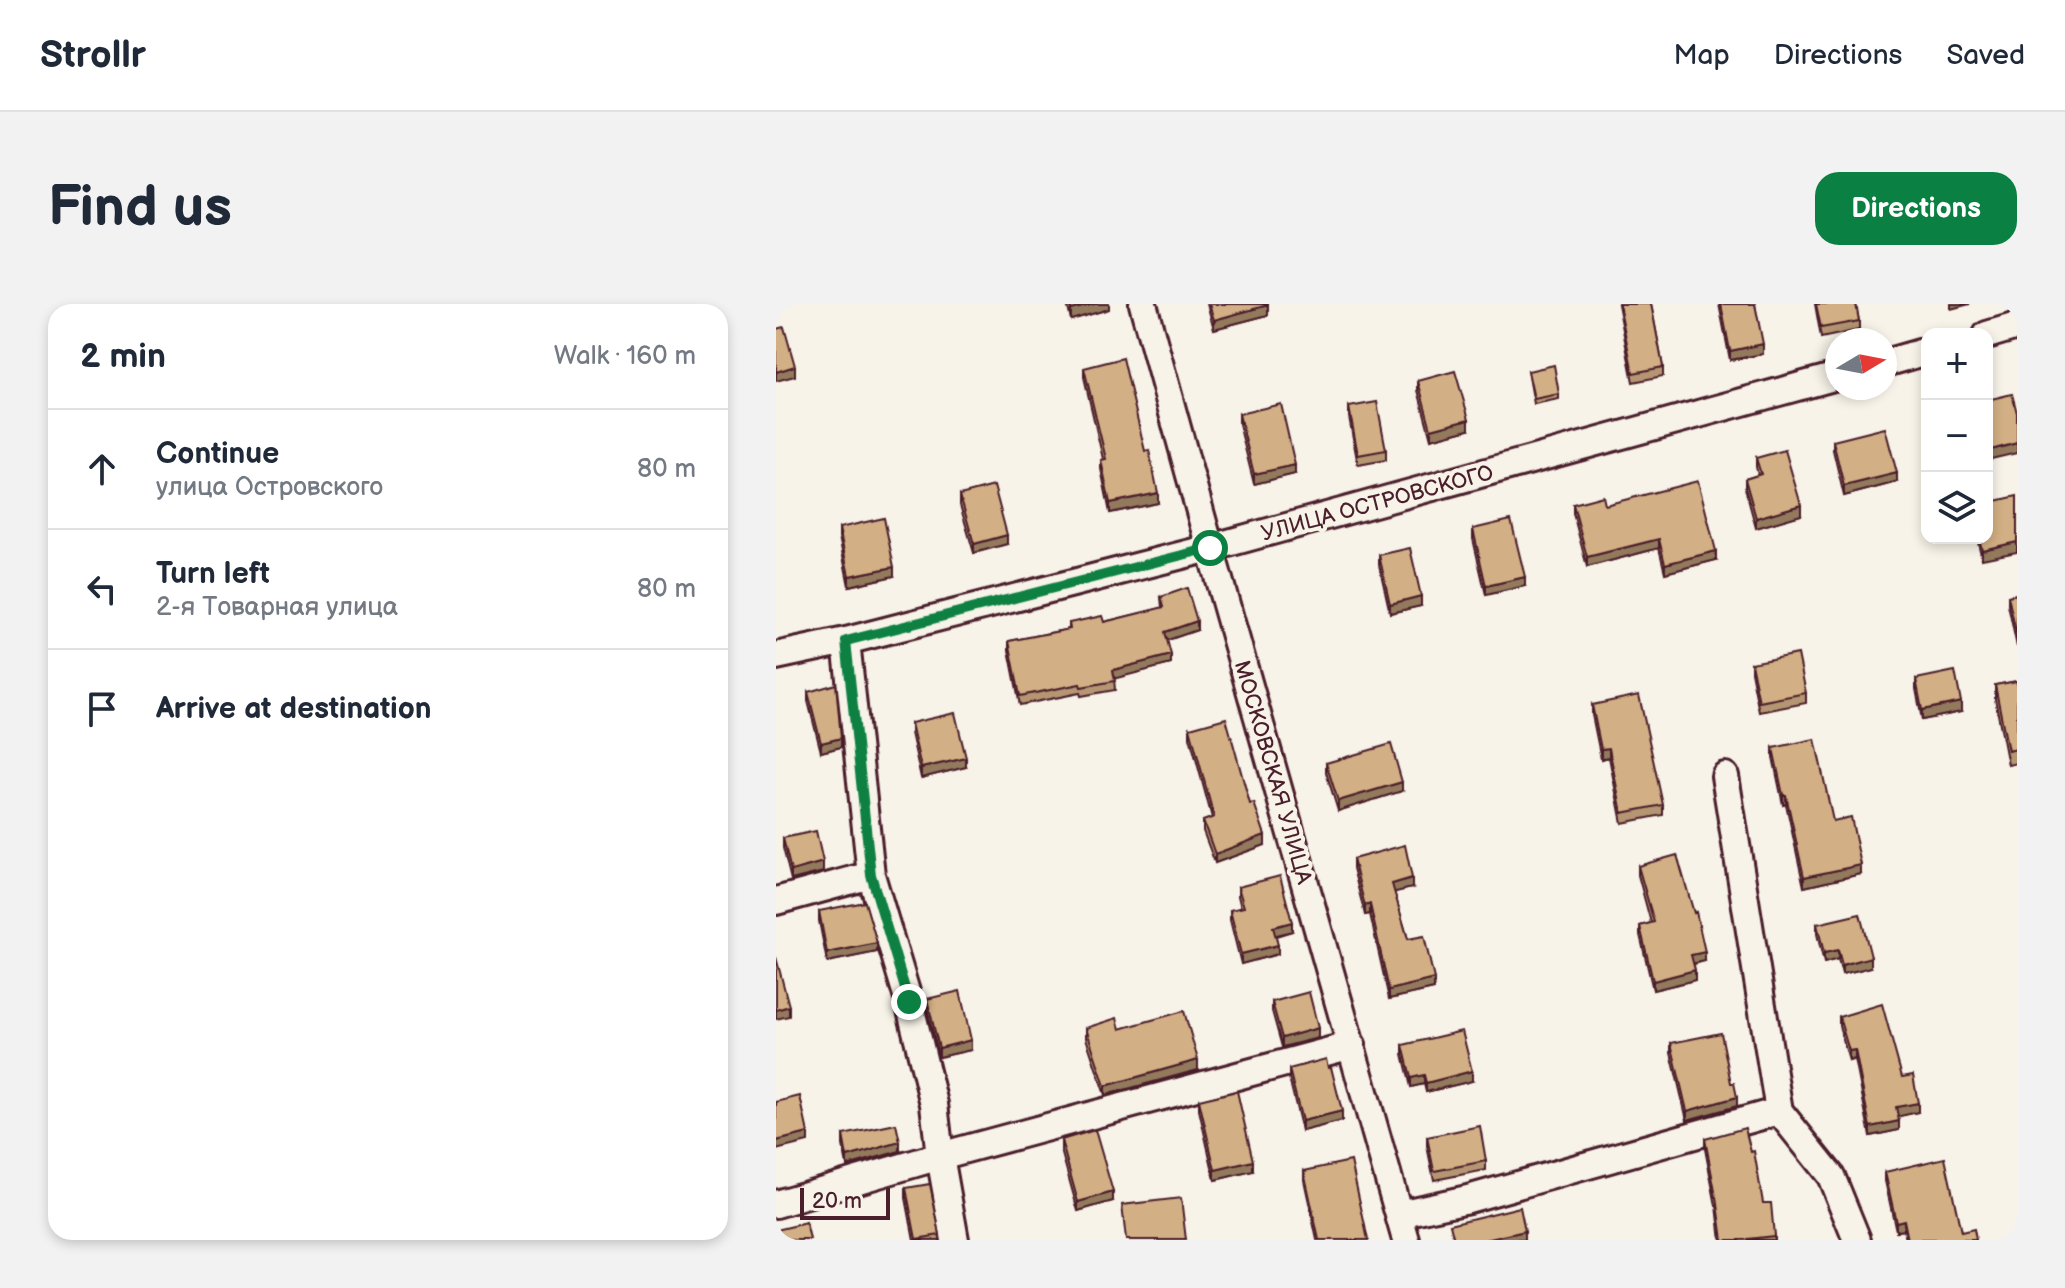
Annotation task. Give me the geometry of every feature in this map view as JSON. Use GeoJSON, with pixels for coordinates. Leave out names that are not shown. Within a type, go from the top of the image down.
{"type":"FeatureCollection","features":[{"type":"Feature","properties":{"kind":"street","name":"МОСКОВСКАЯ УЛИЦА"},"geometry":{"type":"LineString","coordinates":[[1143,304],[1406,1240]]}},
{"type":"Feature","properties":{"kind":"street"},"geometry":{"type":"LineString","coordinates":[[1993,333],[2017,326]]}},
{"type":"Feature","properties":{"kind":"street"},"geometry":{"type":"LineString","coordinates":[[1897,360],[1921,353]]}},
{"type":"Feature","properties":{"kind":"street","name":"УЛИЦА ОСТРОВСКОГО"},"geometry":{"type":"LineString","coordinates":[[776,656],[1210,548],[1825,379]]}},
{"type":"Feature","properties":{"kind":"street"},"geometry":{"type":"LineString","coordinates":[[846,641],[871,875],[909,1002],[934,1104],[955,1240]]}},
{"type":"Feature","properties":{"kind":"street"},"geometry":{"type":"LineString","coordinates":[[1725,776],[1779,1111],[1831,1176],[1857,1240]]}},
{"type":"Feature","properties":{"kind":"street"},"geometry":{"type":"LineString","coordinates":[[776,901],[871,875]]}},
{"type":"Feature","properties":{"kind":"street"},"geometry":{"type":"LineString","coordinates":[[776,1204],[940,1156],[1352,1045]]}},
{"type":"Feature","properties":{"kind":"street"},"geometry":{"type":"LineString","coordinates":[[1399,1214],[1468,1199],[1779,1111]]}},
{"type":"Feature","properties":{"kind":"building"},"geometry":{"type":"Polygon","coordinates":[[[1070,304],[1094,304],[1071,310],[1070,304]]]}},
{"type":"Feature","properties":{"kind":"building"},"geometry":{"type":"Polygon","coordinates":[[[1209,304],[1268,304],[1268,305],[1214,320],[1209,304]]]}},
{"type":"Feature","properties":{"kind":"building"},"geometry":{"type":"Polygon","coordinates":[[[1619,304],[1651,304],[1663,367],[1633,373],[1619,304]]]}},
{"type":"Feature","properties":{"kind":"building"},"geometry":{"type":"Polygon","coordinates":[[[1721,304],[1755,304],[1763,344],[1730,351],[1721,304]]]}},
{"type":"Feature","properties":{"kind":"building"},"geometry":{"type":"Polygon","coordinates":[[[1816,304],[1856,304],[1859,321],[1821,328],[1816,304]]]}},
{"type":"Feature","properties":{"kind":"building"},"geometry":{"type":"Polygon","coordinates":[[[784,327],[795,366],[776,372],[776,329],[784,327]]]}},
{"type":"Feature","properties":{"kind":"building"},"geometry":{"type":"Polygon","coordinates":[[[1123,358],[1158,493],[1110,503],[1101,460],[1106,459],[1084,368],[1123,358]]]}},
{"type":"Feature","properties":{"kind":"building"},"geometry":{"type":"Polygon","coordinates":[[[1554,365],[1559,394],[1534,399],[1528,371],[1554,365]]]}},
{"type":"Feature","properties":{"kind":"building"},"geometry":{"type":"Polygon","coordinates":[[[1455,371],[1469,419],[1431,429],[1418,381],[1455,371]]]}},
{"type":"Feature","properties":{"kind":"building"},"geometry":{"type":"Polygon","coordinates":[[[2012,394],[2017,413],[2017,443],[1993,449],[1993,400],[2012,394]]]}},
{"type":"Feature","properties":{"kind":"building"},"geometry":{"type":"Polygon","coordinates":[[[1377,402],[1386,450],[1358,455],[1349,407],[1377,402]]]}},
{"type":"Feature","properties":{"kind":"building"},"geometry":{"type":"Polygon","coordinates":[[[1281,404],[1295,465],[1254,474],[1239,414],[1281,404]]]}},
{"type":"Feature","properties":{"kind":"building"},"geometry":{"type":"Polygon","coordinates":[[[1885,428],[1897,473],[1844,486],[1833,441],[1885,428]]]}},
{"type":"Feature","properties":{"kind":"building"},"geometry":{"type":"Polygon","coordinates":[[[1785,450],[1801,505],[1756,518],[1745,479],[1761,474],[1756,458],[1785,450]]]}},
{"type":"Feature","properties":{"kind":"building"},"geometry":{"type":"Polygon","coordinates":[[[1698,481],[1716,551],[1665,564],[1659,539],[1587,557],[1573,504],[1603,496],[1605,505],[1698,481]]]}},
{"type":"Feature","properties":{"kind":"building"},"geometry":{"type":"Polygon","coordinates":[[[994,486],[1007,535],[974,544],[960,495],[994,486]]]}},
{"type":"Feature","properties":{"kind":"building"},"geometry":{"type":"Polygon","coordinates":[[[2017,496],[2017,542],[1982,550],[1980,544],[1993,544],[1993,502],[2017,496]]]}},
{"type":"Feature","properties":{"kind":"building"},"geometry":{"type":"Polygon","coordinates":[[[884,518],[894,567],[849,576],[839,528],[884,518]]]}},
{"type":"Feature","properties":{"kind":"building"},"geometry":{"type":"Polygon","coordinates":[[[1511,520],[1525,577],[1486,586],[1473,529],[1511,520]]]}},
{"type":"Feature","properties":{"kind":"building"},"geometry":{"type":"Polygon","coordinates":[[[1410,548],[1421,596],[1390,604],[1379,555],[1410,548]]]}},
{"type":"Feature","properties":{"kind":"building"},"geometry":{"type":"Polygon","coordinates":[[[1187,588],[1197,621],[1165,632],[1171,655],[1113,670],[1115,681],[1081,687],[1080,684],[1020,696],[1009,641],[1070,629],[1069,623],[1102,616],[1104,622],[1164,607],[1161,597],[1187,588]]]}},
{"type":"Feature","properties":{"kind":"building"},"geometry":{"type":"Polygon","coordinates":[[[2017,594],[2017,637],[2008,596],[2017,594]]]}},
{"type":"Feature","properties":{"kind":"building"},"geometry":{"type":"Polygon","coordinates":[[[1798,654],[1806,693],[1759,702],[1751,663],[1798,654]]]}},
{"type":"Feature","properties":{"kind":"building"},"geometry":{"type":"Polygon","coordinates":[[[1955,671],[1961,702],[1922,710],[1916,679],[1955,671]]]}},
{"type":"Feature","properties":{"kind":"building"},"geometry":{"type":"Polygon","coordinates":[[[2017,681],[2017,749],[2008,751],[1995,685],[2017,681]]]}},
{"type":"Feature","properties":{"kind":"building"},"geometry":{"type":"Polygon","coordinates":[[[836,684],[841,738],[821,743],[808,692],[836,684]]]}},
{"type":"Feature","properties":{"kind":"building"},"geometry":{"type":"Polygon","coordinates":[[[1639,695],[1663,805],[1622,813],[1609,748],[1601,749],[1592,705],[1639,695]]]}},
{"type":"Feature","properties":{"kind":"building"},"geometry":{"type":"Polygon","coordinates":[[[955,713],[966,758],[921,768],[911,723],[955,713]]]}},
{"type":"Feature","properties":{"kind":"building"},"geometry":{"type":"Polygon","coordinates":[[[1226,718],[1250,804],[1254,803],[1265,835],[1215,854],[1203,821],[1214,817],[1190,728],[1226,718]]]}},
{"type":"Feature","properties":{"kind":"building"},"geometry":{"type":"Polygon","coordinates":[[[1815,739],[1833,821],[1851,817],[1861,865],[1804,877],[1773,748],[1815,739]]]}},
{"type":"Feature","properties":{"kind":"building"},"geometry":{"type":"Polygon","coordinates":[[[1391,744],[1402,782],[1338,801],[1326,763],[1391,744]]]}},
{"type":"Feature","properties":{"kind":"building"},"geometry":{"type":"Polygon","coordinates":[[[816,831],[823,862],[791,871],[783,838],[816,831]]]}},
{"type":"Feature","properties":{"kind":"building"},"geometry":{"type":"Polygon","coordinates":[[[1405,845],[1412,878],[1392,884],[1408,939],[1424,936],[1434,979],[1389,990],[1370,904],[1365,906],[1353,859],[1405,845]]]}},
{"type":"Feature","properties":{"kind":"building"},"geometry":{"type":"Polygon","coordinates":[[[1677,855],[1696,912],[1705,952],[1691,955],[1695,970],[1653,981],[1640,926],[1654,922],[1638,866],[1677,855]]]}},
{"type":"Feature","properties":{"kind":"building"},"geometry":{"type":"Polygon","coordinates":[[[1280,876],[1292,922],[1273,927],[1278,945],[1241,954],[1230,910],[1244,907],[1238,887],[1280,876]]]}},
{"type":"Feature","properties":{"kind":"building"},"geometry":{"type":"Polygon","coordinates":[[[865,902],[877,943],[827,953],[819,911],[865,902]]]}},
{"type":"Feature","properties":{"kind":"building"},"geometry":{"type":"Polygon","coordinates":[[[1860,914],[1871,957],[1842,965],[1838,950],[1824,953],[1817,924],[1860,914]]]}},
{"type":"Feature","properties":{"kind":"building"},"geometry":{"type":"Polygon","coordinates":[[[776,957],[789,1006],[776,1010],[776,957]]]}},
{"type":"Feature","properties":{"kind":"building"},"geometry":{"type":"Polygon","coordinates":[[[960,991],[971,1040],[939,1048],[927,999],[960,991]]]}},
{"type":"Feature","properties":{"kind":"building"},"geometry":{"type":"Polygon","coordinates":[[[1309,992],[1318,1028],[1282,1038],[1272,1002],[1309,992]]]}},
{"type":"Feature","properties":{"kind":"building"},"geometry":{"type":"Polygon","coordinates":[[[1882,1004],[1902,1077],[1913,1075],[1918,1103],[1896,1107],[1899,1121],[1870,1127],[1855,1050],[1849,1051],[1839,1017],[1882,1004]]]}},
{"type":"Feature","properties":{"kind":"building"},"geometry":{"type":"Polygon","coordinates":[[[1184,1011],[1198,1060],[1105,1086],[1086,1028],[1117,1018],[1120,1029],[1184,1011]]]}},
{"type":"Feature","properties":{"kind":"building"},"geometry":{"type":"Polygon","coordinates":[[[1462,1031],[1472,1071],[1426,1083],[1424,1075],[1411,1078],[1403,1045],[1462,1031]]]}},
{"type":"Feature","properties":{"kind":"building"},"geometry":{"type":"Polygon","coordinates":[[[1721,1033],[1731,1083],[1734,1083],[1737,1097],[1687,1111],[1671,1043],[1721,1033]]]}},
{"type":"Feature","properties":{"kind":"building"},"geometry":{"type":"Polygon","coordinates":[[[1326,1059],[1328,1068],[1331,1067],[1342,1111],[1302,1121],[1289,1069],[1326,1059]]]}},
{"type":"Feature","properties":{"kind":"building"},"geometry":{"type":"Polygon","coordinates":[[[1237,1091],[1253,1161],[1215,1170],[1199,1100],[1237,1091]]]}},
{"type":"Feature","properties":{"kind":"building"},"geometry":{"type":"Polygon","coordinates":[[[800,1096],[808,1133],[776,1141],[776,1102],[800,1096]]]}},
{"type":"Feature","properties":{"kind":"building"},"geometry":{"type":"Polygon","coordinates":[[[896,1124],[900,1142],[847,1157],[843,1135],[896,1124]]]}},
{"type":"Feature","properties":{"kind":"building"},"geometry":{"type":"Polygon","coordinates":[[[1480,1126],[1486,1161],[1434,1171],[1427,1137],[1480,1126]]]}},
{"type":"Feature","properties":{"kind":"building"},"geometry":{"type":"Polygon","coordinates":[[[1745,1128],[1751,1152],[1754,1151],[1763,1203],[1771,1203],[1774,1236],[1723,1240],[1705,1139],[1745,1128]]]}},
{"type":"Feature","properties":{"kind":"building"},"geometry":{"type":"Polygon","coordinates":[[[1095,1130],[1113,1192],[1078,1202],[1061,1140],[1095,1130]]]}},
{"type":"Feature","properties":{"kind":"building"},"geometry":{"type":"Polygon","coordinates":[[[1945,1158],[1961,1232],[1974,1229],[1976,1240],[1908,1240],[1904,1220],[1896,1222],[1885,1172],[1945,1158]]]}},
{"type":"Feature","properties":{"kind":"building"},"geometry":{"type":"Polygon","coordinates":[[[1351,1161],[1368,1240],[1319,1240],[1304,1171],[1351,1161]]]}},
{"type":"Feature","properties":{"kind":"building"},"geometry":{"type":"Polygon","coordinates":[[[930,1184],[940,1235],[916,1239],[906,1188],[930,1184]]]}},
{"type":"Feature","properties":{"kind":"building"},"geometry":{"type":"Polygon","coordinates":[[[1181,1198],[1186,1240],[1126,1240],[1122,1205],[1181,1198]]]}},
{"type":"Feature","properties":{"kind":"building"},"geometry":{"type":"Polygon","coordinates":[[[1520,1207],[1525,1231],[1485,1240],[1454,1240],[1450,1224],[1520,1207]]]}},
{"type":"Feature","properties":{"kind":"building"},"geometry":{"type":"Polygon","coordinates":[[[806,1223],[810,1240],[776,1240],[776,1230],[806,1223]]]}},
{"type":"Feature","properties":{"kind":"route"},"geometry":{"type":"LineString","coordinates":[[909,1002],[871,875],[846,641],[1210,548]]}}]}
